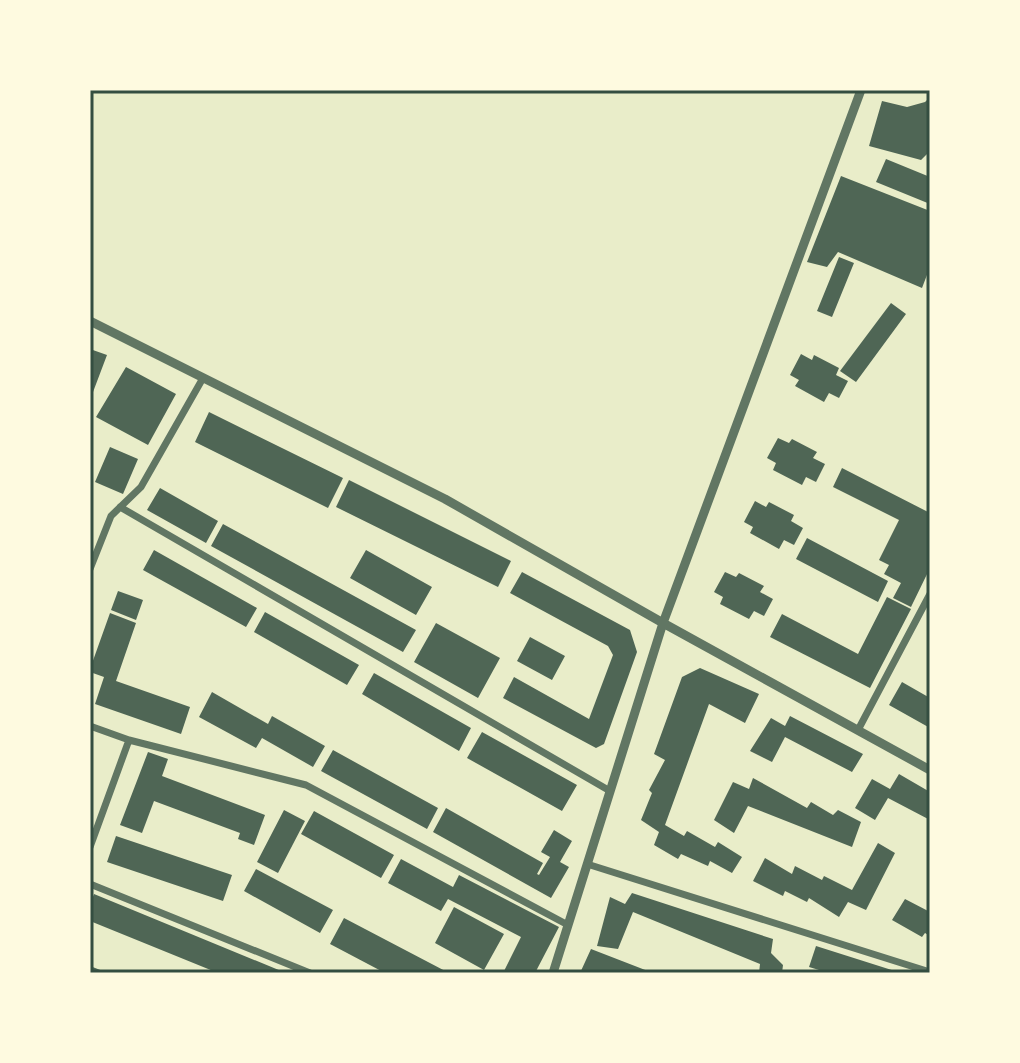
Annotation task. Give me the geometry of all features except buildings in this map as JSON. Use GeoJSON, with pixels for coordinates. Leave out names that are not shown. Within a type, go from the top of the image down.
{"type":"FeatureCollection","features":[{"type":"Feature","properties":{"kind":"street"},"geometry":{"type":"LineString","coordinates":[[553,973],[663,623],[861,90]]}},
{"type":"Feature","properties":{"kind":"street"},"geometry":{"type":"LineString","coordinates":[[90,321],[445,499],[930,770]]}},
{"type":"Feature","properties":{"kind":"street"},"geometry":{"type":"LineString","coordinates":[[90,569],[111,516],[141,487],[203,378]]}},
{"type":"Feature","properties":{"kind":"street"},"geometry":{"type":"LineString","coordinates":[[120,507],[610,791]]}},
{"type":"Feature","properties":{"kind":"street"},"geometry":{"type":"LineString","coordinates":[[858,730],[930,594]]}},
{"type":"Feature","properties":{"kind":"street"},"geometry":{"type":"LineString","coordinates":[[90,726],[129,740],[306,785],[568,925]]}},
{"type":"Feature","properties":{"kind":"street"},"geometry":{"type":"LineString","coordinates":[[90,847],[129,740]]}},
{"type":"Feature","properties":{"kind":"street"},"geometry":{"type":"LineString","coordinates":[[587,864],[930,972]]}},
{"type":"Feature","properties":{"kind":"street"},"geometry":{"type":"LineString","coordinates":[[90,884],[310,973]]}}]}
